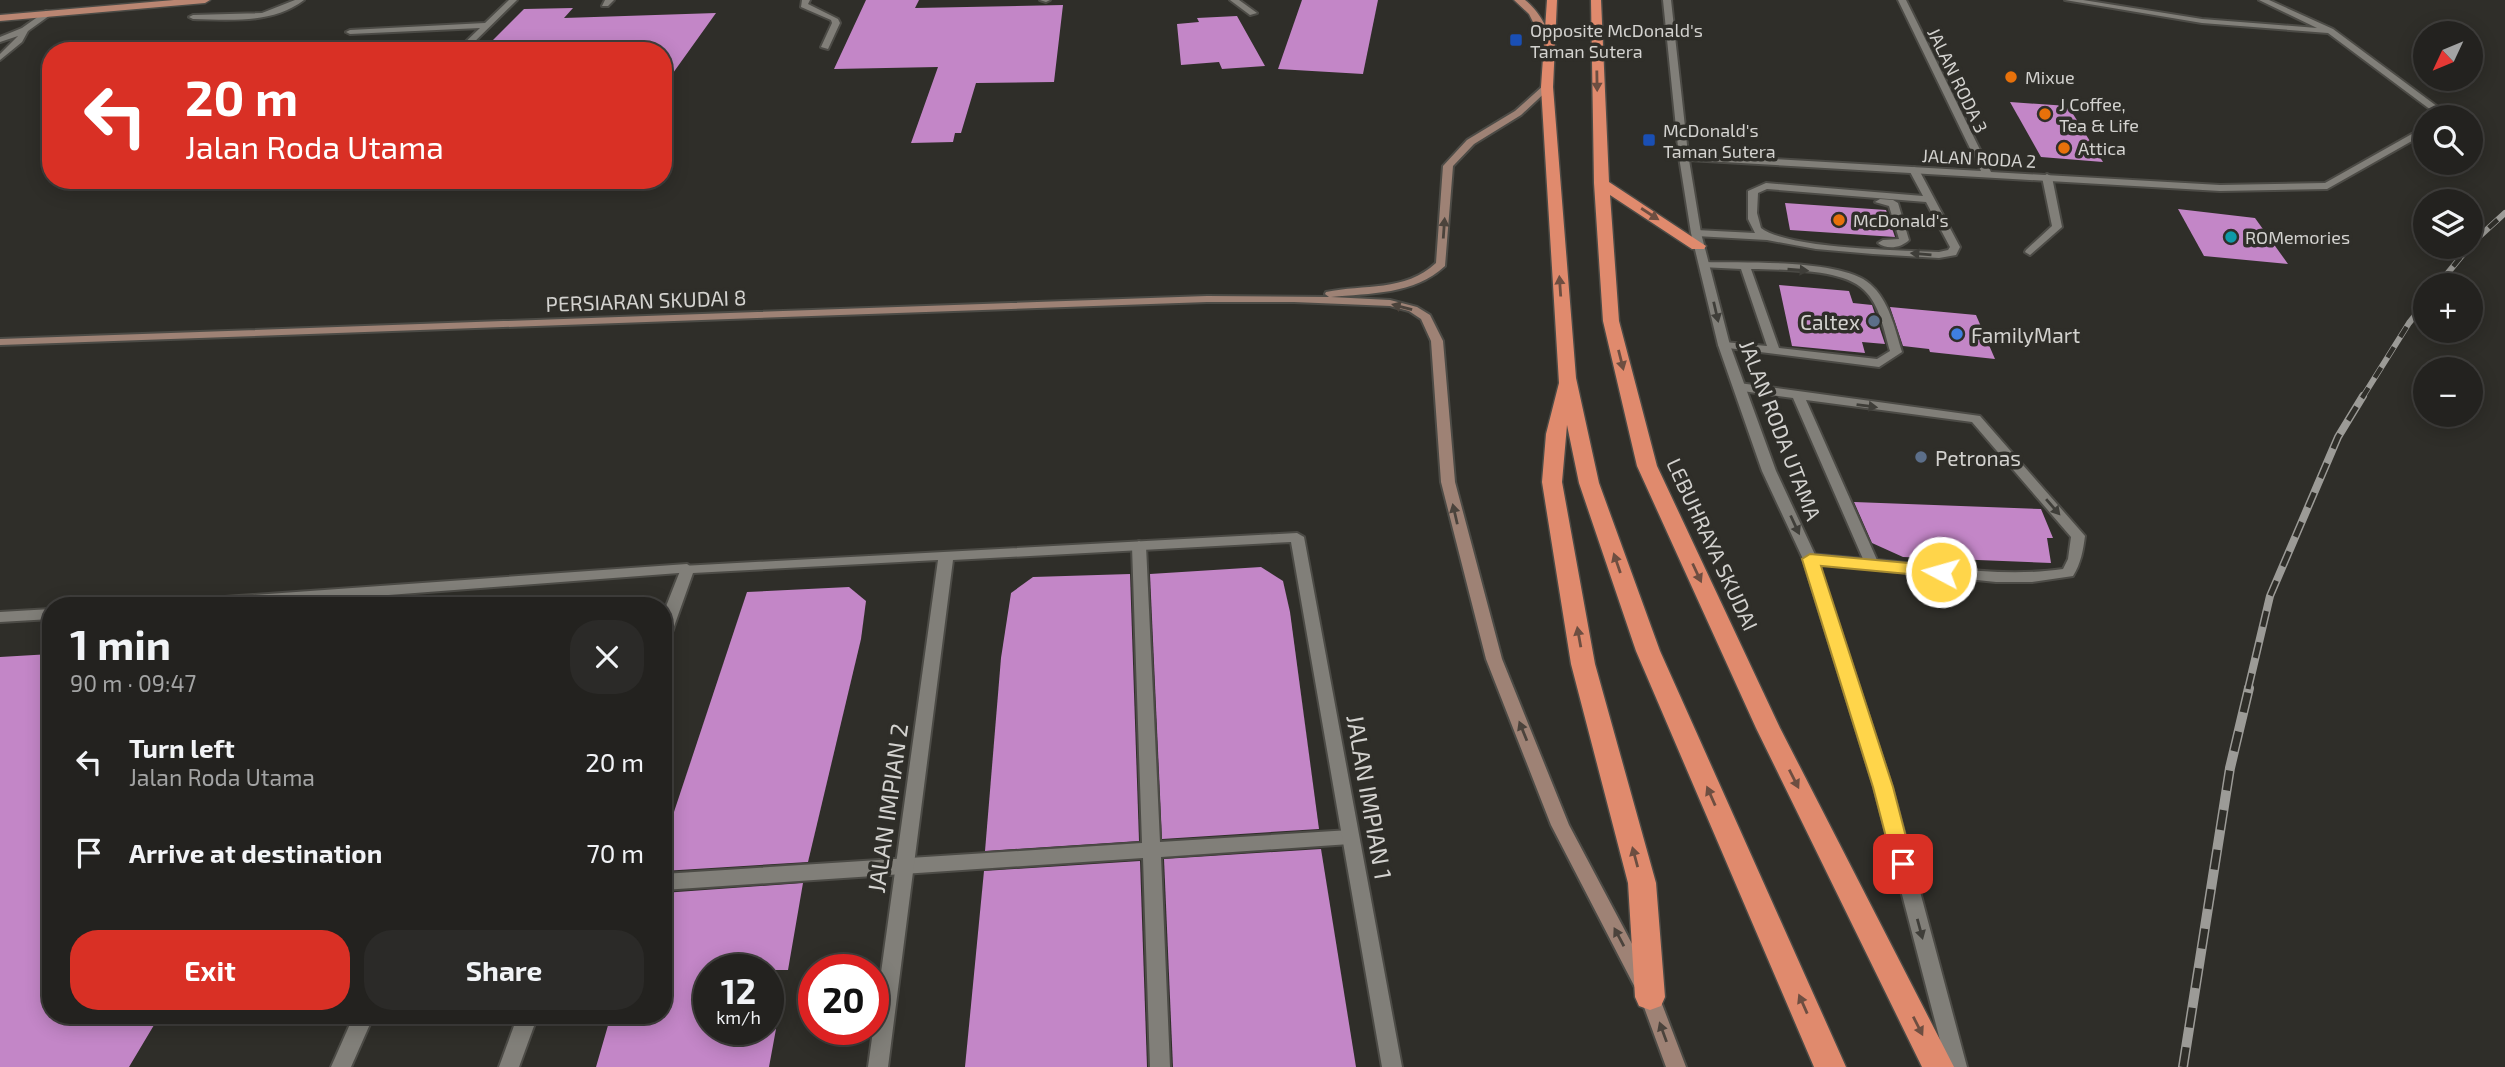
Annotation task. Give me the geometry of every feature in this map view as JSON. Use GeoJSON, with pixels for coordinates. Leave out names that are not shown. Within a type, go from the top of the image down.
{"type":"FeatureCollection","features":[{"type":"Feature","properties":{"kind":"highway"},"geometry":{"type":"LineString","coordinates":[[1552,0],[1547,87],[1567,378],[1589,482],[1648,651],[1830,1067]]}},
{"type":"Feature","properties":{"kind":"highway","name":"LEBUHRAYA SKUDAI"},"geometry":{"type":"LineString","coordinates":[[1598,4],[1601,183],[1611,321],[1647,466],[1768,728],[1938,1067]]}},
{"type":"Feature","properties":{"kind":"highway"},"geometry":{"type":"LineString","coordinates":[[1601,183],[1697,240]]}},
{"type":"Feature","properties":{"kind":"highway"},"geometry":{"type":"LineString","coordinates":[[1567,378],[1556,434],[1552,482],[1583,664],[1642,883],[1650,997]]}},
{"type":"Feature","properties":{"kind":"main road"},"geometry":{"type":"LineString","coordinates":[[0,18],[205,0]]}},
{"type":"Feature","properties":{"kind":"main road"},"geometry":{"type":"LineString","coordinates":[[1519,0],[1529,5],[1548,44]]}},
{"type":"Feature","properties":{"kind":"street"},"geometry":{"type":"LineString","coordinates":[[193,17],[263,15],[287,9],[300,0]]}},
{"type":"Feature","properties":{"kind":"street"},"geometry":{"type":"LineString","coordinates":[[469,42],[513,0]]}},
{"type":"Feature","properties":{"kind":"street"},"geometry":{"type":"LineString","coordinates":[[806,0],[804,5],[808,9],[834,19],[836,23],[825,47]]}},
{"type":"Feature","properties":{"kind":"street"},"geometry":{"type":"LineString","coordinates":[[1234,0],[1253,13]]}},
{"type":"Feature","properties":{"kind":"street","name":"JALAN RODA UTAMA"},"geometry":{"type":"LineString","coordinates":[[1667,0],[1684,157],[1697,240],[1724,345],[1769,471],[1810,559],[1883,787],[1957,1067]]}},
{"type":"Feature","properties":{"kind":"street","name":"JALAN RODA 3"},"geometry":{"type":"LineString","coordinates":[[1902,0],[1987,173]]}},
{"type":"Feature","properties":{"kind":"street"},"geometry":{"type":"LineString","coordinates":[[2068,0],[2202,21],[2330,31]]}},
{"type":"Feature","properties":{"kind":"street"},"geometry":{"type":"LineString","coordinates":[[2263,0],[2275,2],[2330,31],[2430,105]]}},
{"type":"Feature","properties":{"kind":"street"},"geometry":{"type":"LineString","coordinates":[[0,40],[25,30],[49,13]]}},
{"type":"Feature","properties":{"kind":"street"},"geometry":{"type":"LineString","coordinates":[[350,32],[487,25]]}},
{"type":"Feature","properties":{"kind":"street"},"geometry":{"type":"LineString","coordinates":[[0,58],[19,40],[25,30]]}},
{"type":"Feature","properties":{"kind":"street"},"geometry":{"type":"LineString","coordinates":[[1294,299],[1404,285],[1433,274],[1441,264],[1448,166],[1454,156],[1518,112],[1547,87]]}},
{"type":"Feature","properties":{"kind":"street","name":"JALAN RODA 2"},"geometry":{"type":"LineString","coordinates":[[1684,157],[2220,188],[2309,188],[2328,186],[2413,136]]}},
{"type":"Feature","properties":{"kind":"street"},"geometry":{"type":"LineString","coordinates":[[1753,191],[1751,198],[1756,228],[1760,234],[1774,239],[1939,256],[1952,253],[1955,247],[1913,170]]}},
{"type":"Feature","properties":{"kind":"street"},"geometry":{"type":"LineString","coordinates":[[2030,252],[2057,227],[2048,177]]}},
{"type":"Feature","properties":{"kind":"street"},"geometry":{"type":"LineString","coordinates":[[1753,191],[1766,186],[1927,199]]}},
{"type":"Feature","properties":{"kind":"street"},"geometry":{"type":"LineString","coordinates":[[1697,240],[1819,237],[1898,244],[1904,240],[1893,203],[1753,191]]}},
{"type":"Feature","properties":{"kind":"street"},"geometry":{"type":"LineString","coordinates":[[1705,265],[1839,273],[1863,282],[1884,312],[1896,352],[1879,363],[1724,345]]}},
{"type":"Feature","properties":{"kind":"street"},"geometry":{"type":"LineString","coordinates":[[1745,266],[1774,351]]}},
{"type":"Feature","properties":{"kind":"street"},"geometry":{"type":"LineString","coordinates":[[1294,299],[1390,303],[1413,309],[1426,317],[1433,329],[1437,341],[1448,482],[1494,659],[1560,825],[1650,997],[1675,1067]]}},
{"type":"Feature","properties":{"kind":"street","name":"PERSIARAN SKUDAI 8"},"geometry":{"type":"LineString","coordinates":[[0,342],[1165,301],[1294,299]]}},
{"type":"Feature","properties":{"kind":"street"},"geometry":{"type":"LineString","coordinates":[[1739,387],[1976,419],[2078,536],[2075,559],[2068,573],[2026,579],[1810,559]]}},
{"type":"Feature","properties":{"kind":"street"},"geometry":{"type":"LineString","coordinates":[[1799,397],[1872,564]]}},
{"type":"Feature","properties":{"kind":"street","name":"JALAN IMPIAN 1"},"geometry":{"type":"LineString","coordinates":[[1139,546],[1297,537],[1392,1067]]}},
{"type":"Feature","properties":{"kind":"street"},"geometry":{"type":"LineString","coordinates":[[295,597],[687,569],[1139,546],[1160,1067]]}},
{"type":"Feature","properties":{"kind":"street","name":"JALAN IMPIAN 2"},"geometry":{"type":"LineString","coordinates":[[878,1067],[946,555]]}},
{"type":"Feature","properties":{"kind":"street"},"geometry":{"type":"LineString","coordinates":[[672,610],[687,569]]}},
{"type":"Feature","properties":{"kind":"street"},"geometry":{"type":"LineString","coordinates":[[0,617],[42,615]]}},
{"type":"Feature","properties":{"kind":"street"},"geometry":{"type":"LineString","coordinates":[[672,881],[1350,837]]}},
{"type":"Feature","properties":{"kind":"street"},"geometry":{"type":"LineString","coordinates":[[341,1067],[360,1024]]}},
{"type":"Feature","properties":{"kind":"street"},"geometry":{"type":"LineString","coordinates":[[509,1067],[525,1024]]}},
{"type":"Feature","properties":{"kind":"building"},"geometry":{"type":"Polygon","coordinates":[[[866,0],[919,0],[915,8],[1063,5],[1054,82],[976,83],[961,133],[955,133],[953,142],[911,143],[938,67],[834,69],[866,0]]]}},
{"type":"Feature","properties":{"kind":"building"},"geometry":{"type":"Polygon","coordinates":[[[1302,0],[1378,0],[1363,74],[1278,69],[1302,0]]]}},
{"type":"Feature","properties":{"kind":"building"},"geometry":{"type":"Polygon","coordinates":[[[573,8],[564,18],[716,13],[672,74],[672,42],[491,42],[524,9],[573,8]]]}},
{"type":"Feature","properties":{"kind":"building"},"geometry":{"type":"Polygon","coordinates":[[[1237,16],[1265,66],[1222,69],[1219,62],[1181,65],[1177,24],[1199,22],[1197,18],[1237,16]]]}},
{"type":"Feature","properties":{"kind":"building"},"geometry":{"type":"Polygon","coordinates":[[[2010,102],[2068,106],[2103,162],[2041,157],[2010,102]]]}},
{"type":"Feature","properties":{"kind":"building","name":"McDonald's"},"geometry":{"type":"Polygon","coordinates":[[[1785,203],[1886,210],[1895,237],[1790,230],[1785,203]]]}},
{"type":"Feature","properties":{"kind":"building","name":"ROMemories"},"geometry":{"type":"Polygon","coordinates":[[[2178,209],[2255,218],[2288,264],[2204,256],[2178,209]]]}},
{"type":"Feature","properties":{"kind":"building"},"geometry":{"type":"Polygon","coordinates":[[[1779,285],[1849,291],[1853,303],[1872,305],[1885,344],[1862,342],[1865,353],[1792,346],[1779,285]]]}},
{"type":"Feature","properties":{"kind":"building"},"geometry":{"type":"Polygon","coordinates":[[[1890,307],[1976,315],[1995,359],[1930,352],[1929,349],[1903,346],[1890,307]]]}},
{"type":"Feature","properties":{"kind":"building"},"geometry":{"type":"Polygon","coordinates":[[[1854,502],[2041,509],[2053,538],[2047,538],[2051,563],[1903,557],[1872,543],[1854,502]]]}},
{"type":"Feature","properties":{"kind":"building"},"geometry":{"type":"Polygon","coordinates":[[[1261,567],[1283,581],[1290,612],[1319,829],[1162,839],[1150,574],[1261,567]]]}},
{"type":"Feature","properties":{"kind":"building"},"geometry":{"type":"Polygon","coordinates":[[[1130,574],[1139,841],[985,851],[1001,658],[1011,593],[1033,577],[1130,574]]]}},
{"type":"Feature","properties":{"kind":"building"},"geometry":{"type":"Polygon","coordinates":[[[849,587],[866,601],[861,639],[808,862],[672,870],[672,818],[747,592],[849,587]]]}},
{"type":"Feature","properties":{"kind":"building"},"geometry":{"type":"Polygon","coordinates":[[[42,655],[42,1024],[155,1024],[129,1067],[0,1067],[0,657],[42,655]]]}},
{"type":"Feature","properties":{"kind":"building"},"geometry":{"type":"Polygon","coordinates":[[[1321,849],[1356,1067],[1173,1067],[1164,859],[1321,849]]]}},
{"type":"Feature","properties":{"kind":"building"},"geometry":{"type":"Polygon","coordinates":[[[1140,861],[1147,1067],[965,1067],[984,871],[1140,861]]]}},
{"type":"Feature","properties":{"kind":"building"},"geometry":{"type":"Polygon","coordinates":[[[803,883],[788,970],[784,970],[784,954],[693,954],[693,1045],[773,1045],[769,1067],[596,1067],[608,1024],[672,1024],[672,892],[803,883]]]}},
{"type":"Feature","properties":{"kind":"railway"},"geometry":{"type":"LineString","coordinates":[[2483,233],[2505,213]]}},
{"type":"Feature","properties":{"kind":"railway"},"geometry":{"type":"LineString","coordinates":[[2448,273],[2459,259]]}},
{"type":"Feature","properties":{"kind":"railway"},"geometry":{"type":"LineString","coordinates":[[2362,398],[2413,318]]}},
{"type":"Feature","properties":{"kind":"railway"},"geometry":{"type":"LineString","coordinates":[[2248,689],[2270,596],[2338,437],[2363,396]]}},
{"type":"Feature","properties":{"kind":"railway"},"geometry":{"type":"LineString","coordinates":[[2183,1067],[2230,768],[2249,688]]}},
{"type":"Feature","properties":{"kind":"place","name":"Opposite McDonald's Taman Sutera"},"geometry":{"type":"Point","coordinates":[1516,40]}},
{"type":"Feature","properties":{"kind":"place","name":"Mixue"},"geometry":{"type":"Point","coordinates":[2011,77]}},
{"type":"Feature","properties":{"kind":"place","name":"J Coffee, Tea & Life"},"geometry":{"type":"Point","coordinates":[2045,114]}},
{"type":"Feature","properties":{"kind":"place","name":"McDonald's Taman Sutera"},"geometry":{"type":"Point","coordinates":[1649,140]}},
{"type":"Feature","properties":{"kind":"place","name":"Attica"},"geometry":{"type":"Point","coordinates":[2064,148]}},
{"type":"Feature","properties":{"kind":"place","name":"McDonald's"},"geometry":{"type":"Point","coordinates":[1839,220]}},
{"type":"Feature","properties":{"kind":"place","name":"ROMemories"},"geometry":{"type":"Point","coordinates":[2231,237]}},
{"type":"Feature","properties":{"kind":"place","name":"Caltex"},"geometry":{"type":"Point","coordinates":[1874,321]}},
{"type":"Feature","properties":{"kind":"place","name":"FamilyMart"},"geometry":{"type":"Point","coordinates":[1957,334]}},
{"type":"Feature","properties":{"kind":"place","name":"Petronas"},"geometry":{"type":"Point","coordinates":[1921,457]}},
{"type":"Feature","properties":{"kind":"route"},"geometry":{"type":"LineString","coordinates":[[1903,864],[1883,787],[1810,559],[1941,572]]}}]}
